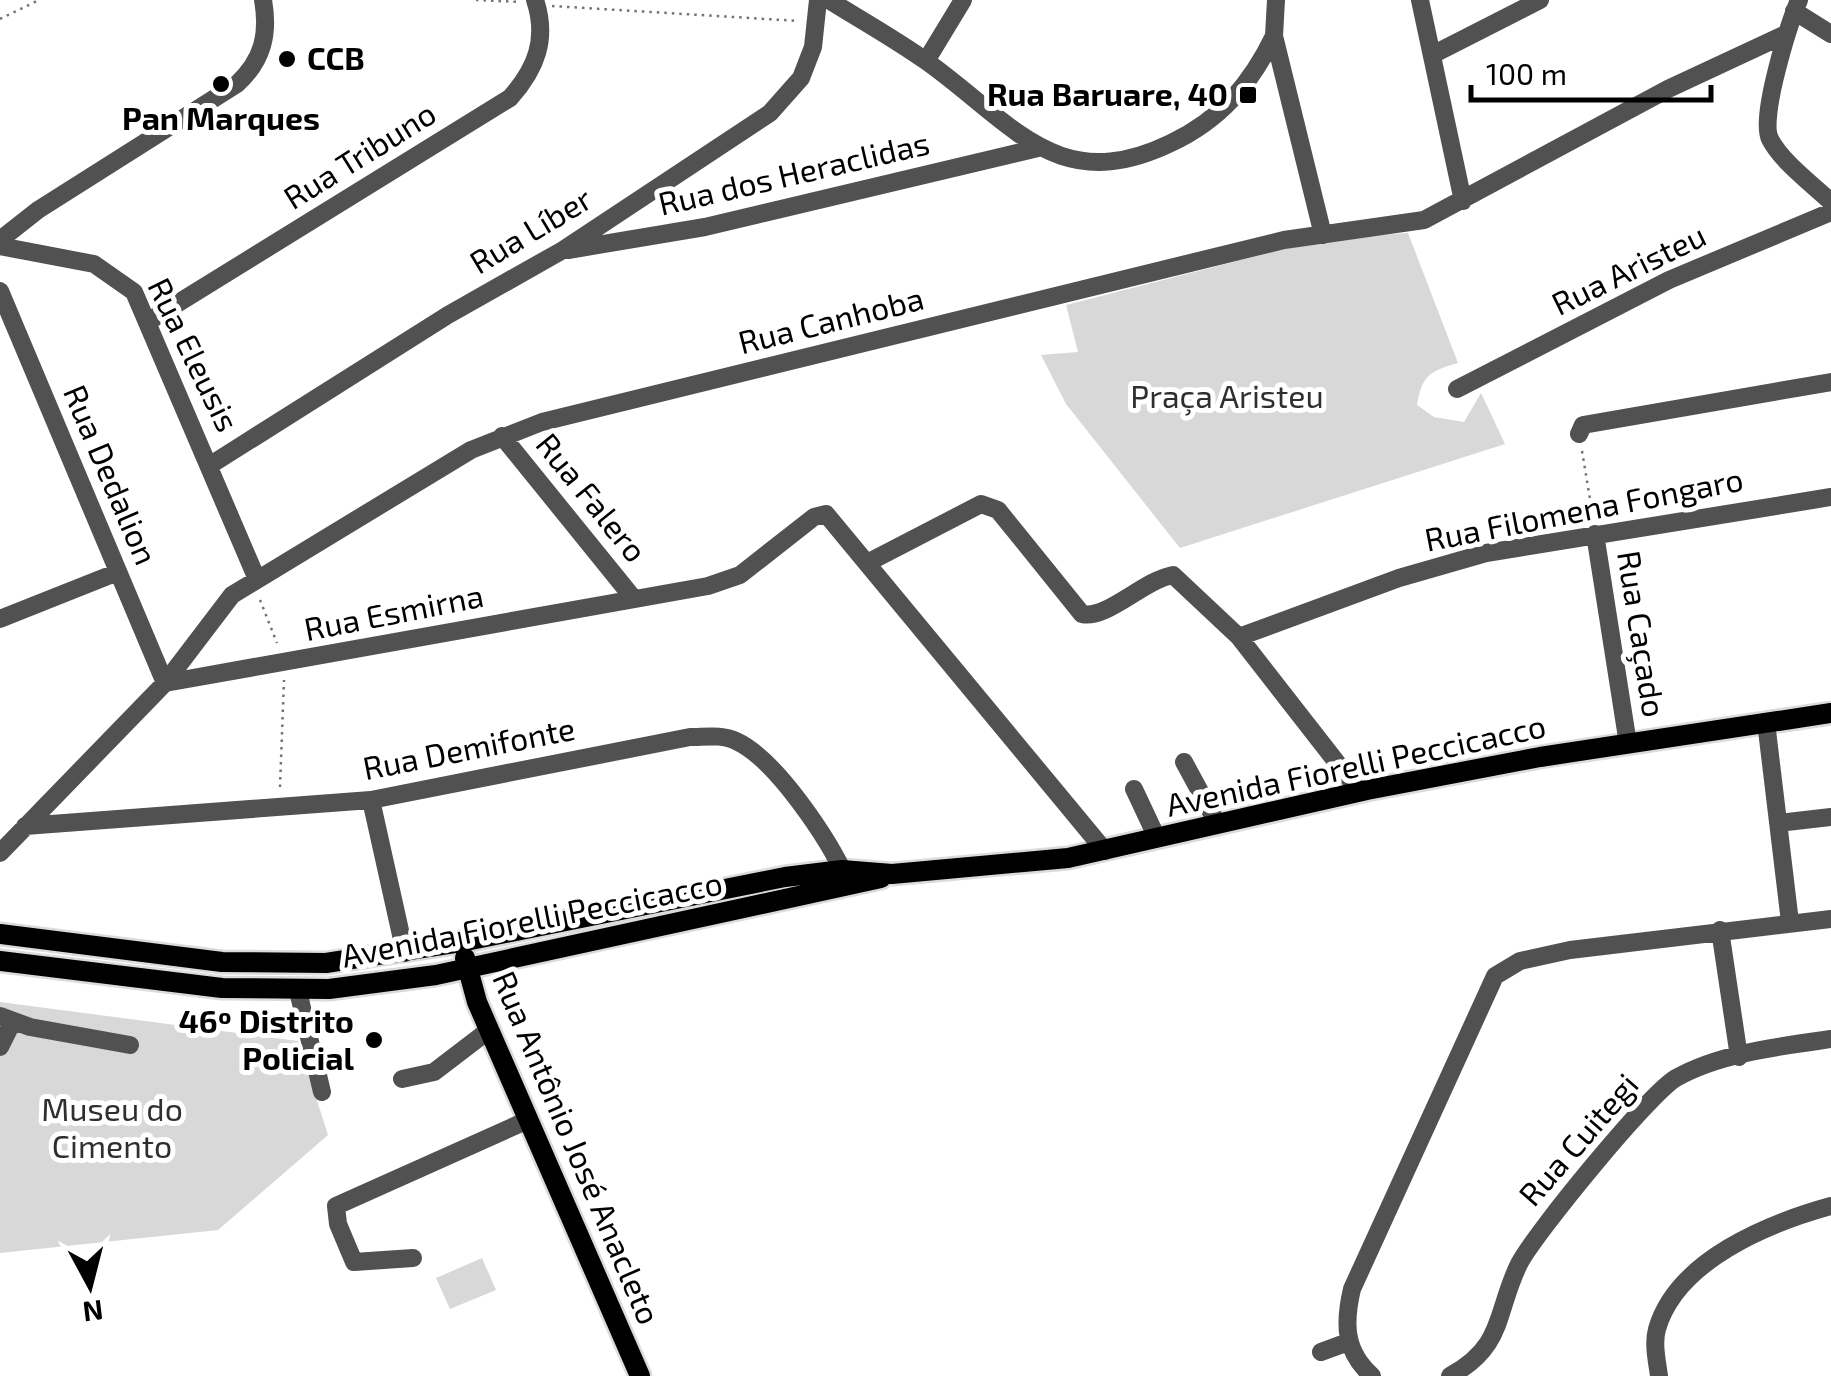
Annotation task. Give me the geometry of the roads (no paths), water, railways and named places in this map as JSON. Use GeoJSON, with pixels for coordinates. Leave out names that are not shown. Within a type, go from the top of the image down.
{"type":"FeatureCollection","features":[{"type":"Feature","properties":{"kind":"main road","name":"Avenida Fiorelli Peccicacco"},"geometry":{"type":"LineString","coordinates":[[0,934],[222,962],[279,965],[404,952],[786,876],[846,878],[1068,858],[1359,792],[1831,712]]}},
{"type":"Feature","properties":{"kind":"main road","name":"Avenida Fiorelli Peccicacco"},"geometry":{"type":"LineString","coordinates":[[0,961],[222,988],[298,991],[468,968],[846,878]]}},
{"type":"Feature","properties":{"kind":"main road","name":"Rua Antônio José Anacleto"},"geometry":{"type":"LineString","coordinates":[[461,942],[489,1030],[640,1376]]}},
{"type":"Feature","properties":{"kind":"street"},"geometry":{"type":"LineString","coordinates":[[0,243],[38,210],[237,84],[254,66],[265,41],[264,0]]}},
{"type":"Feature","properties":{"kind":"street","name":"Rua Líber"},"geometry":{"type":"LineString","coordinates":[[212,464],[448,315],[563,250],[782,104],[801,78],[818,22],[818,0]]}},
{"type":"Feature","properties":{"kind":"street"},"geometry":{"type":"LineString","coordinates":[[829,0],[926,61],[1038,148],[1097,165],[1143,157],[1180,140],[1218,115],[1245,87],[1274,36]]}},
{"type":"Feature","properties":{"kind":"street"},"geometry":{"type":"LineString","coordinates":[[926,61],[963,0]]}},
{"type":"Feature","properties":{"kind":"street"},"geometry":{"type":"LineString","coordinates":[[1276,0],[1274,36],[1323,236]]}},
{"type":"Feature","properties":{"kind":"street"},"geometry":{"type":"LineString","coordinates":[[1420,0],[1463,200]]}},
{"type":"Feature","properties":{"kind":"street"},"geometry":{"type":"LineString","coordinates":[[1432,56],[1540,0]]}},
{"type":"Feature","properties":{"kind":"street","name":"Rua Tribuno"},"geometry":{"type":"LineString","coordinates":[[149,321],[510,98],[535,64],[541,33],[536,2]]}},
{"type":"Feature","properties":{"kind":"street"},"geometry":{"type":"LineString","coordinates":[[1831,34],[1796,6],[1786,34],[1766,128],[1774,144],[1831,202]]}},
{"type":"Feature","properties":{"kind":"street","name":"Rua Canhoba"},"geometry":{"type":"LineString","coordinates":[[0,853],[164,683],[220,608],[254,578],[502,436],[564,416],[1284,240],[1413,224],[1668,89],[1786,34]]}},
{"type":"Feature","properties":{"kind":"street","name":"Rua dos Heraclidas"},"geometry":{"type":"LineString","coordinates":[[563,250],[706,227],[1038,148]]}},
{"type":"Feature","properties":{"kind":"street","name":"Rua Aristeu"},"geometry":{"type":"LineString","coordinates":[[1457,389],[1669,280],[1831,212]]}},
{"type":"Feature","properties":{"kind":"street","name":"Rua Eleusis"},"geometry":{"type":"LineString","coordinates":[[0,243],[109,270],[134,292],[212,464],[254,578]]}},
{"type":"Feature","properties":{"kind":"street","name":"Rua Dedalion"},"geometry":{"type":"LineString","coordinates":[[0,291],[164,683]]}},
{"type":"Feature","properties":{"kind":"street"},"geometry":{"type":"LineString","coordinates":[[1580,434],[1582,425],[1831,382]]}},
{"type":"Feature","properties":{"kind":"street","name":"Rua Falero"},"geometry":{"type":"LineString","coordinates":[[502,436],[634,599]]}},
{"type":"Feature","properties":{"kind":"street","name":"Rua Filomena Fongaro"},"geometry":{"type":"LineString","coordinates":[[1239,637],[1456,560],[1831,497]]}},
{"type":"Feature","properties":{"kind":"street"},"geometry":{"type":"LineString","coordinates":[[1104,851],[869,562],[981,504],[998,510],[1082,614],[1098,614],[1144,584],[1173,575],[1239,637],[1359,792]]}},
{"type":"Feature","properties":{"kind":"street","name":"Rua Esmirna"},"geometry":{"type":"LineString","coordinates":[[164,683],[283,665],[727,582],[820,514],[831,517],[869,562]]}},
{"type":"Feature","properties":{"kind":"street","name":"Rua Caçado"},"geometry":{"type":"LineString","coordinates":[[1596,534],[1628,744]]}},
{"type":"Feature","properties":{"kind":"street"},"geometry":{"type":"LineString","coordinates":[[0,619],[118,572]]}},
{"type":"Feature","properties":{"kind":"street"},"geometry":{"type":"LineString","coordinates":[[1766,722],[1790,922]]}},
{"type":"Feature","properties":{"kind":"street","name":"Rua Demifonte"},"geometry":{"type":"LineString","coordinates":[[25,826],[371,800],[690,738],[718,736],[754,752],[820,827],[846,878]]}},
{"type":"Feature","properties":{"kind":"street"},"geometry":{"type":"LineString","coordinates":[[1184,762],[1217,822]]}},
{"type":"Feature","properties":{"kind":"street"},"geometry":{"type":"LineString","coordinates":[[1134,789],[1157,838]]}},
{"type":"Feature","properties":{"kind":"street"},"geometry":{"type":"LineString","coordinates":[[371,800],[404,952]]}},
{"type":"Feature","properties":{"kind":"street"},"geometry":{"type":"LineString","coordinates":[[1778,823],[1831,817]]}},
{"type":"Feature","properties":{"kind":"street"},"geometry":{"type":"LineString","coordinates":[[1365,1370],[1348,1342],[1346,1313],[1361,1266],[1495,976],[1532,957],[1720,930],[1831,919]]}},
{"type":"Feature","properties":{"kind":"street"},"geometry":{"type":"LineString","coordinates":[[1720,930],[1739,1057]]}},
{"type":"Feature","properties":{"kind":"street"},"geometry":{"type":"LineString","coordinates":[[298,991],[322,1092]]}},
{"type":"Feature","properties":{"kind":"street"},"geometry":{"type":"LineString","coordinates":[[0,1046],[7,1019],[130,1045]]}},
{"type":"Feature","properties":{"kind":"street"},"geometry":{"type":"LineString","coordinates":[[402,1078],[434,1072],[489,1030]]}},
{"type":"Feature","properties":{"kind":"street","name":"Rua Cuitegi"},"geometry":{"type":"LineString","coordinates":[[1450,1376],[1489,1346],[1515,1273],[1533,1240],[1665,1086],[1698,1069],[1739,1057],[1831,1038]]}},
{"type":"Feature","properties":{"kind":"street"},"geometry":{"type":"LineString","coordinates":[[413,1258],[354,1262],[338,1224],[336,1206],[528,1120]]}},
{"type":"Feature","properties":{"kind":"street"},"geometry":{"type":"LineString","coordinates":[[1659,1376],[1657,1328],[1696,1273],[1748,1239],[1831,1206]]}},
{"type":"Feature","properties":{"kind":"street"},"geometry":{"type":"LineString","coordinates":[[1321,1352],[1348,1342]]}},
{"type":"Feature","properties":{"kind":"place","name":"CCB"},"geometry":{"type":"Point","coordinates":[287,59]}},
{"type":"Feature","properties":{"kind":"place","name":"Pan Marques"},"geometry":{"type":"Point","coordinates":[221,84]}},
{"type":"Feature","properties":{"kind":"place","name":"Rua Baruare, 40"},"geometry":{"type":"Point","coordinates":[1248,95]}},
{"type":"Feature","properties":{"kind":"place","name":"46º Distrito Policial"},"geometry":{"type":"Point","coordinates":[374,1040]}},
{"type":"Feature","properties":{"kind":"park label","name":"Praça Aristeu"},"geometry":{"type":"Point","coordinates":[1227,397]}},
{"type":"Feature","properties":{"kind":"park label","name":"Museu do Cimento"},"geometry":{"type":"Point","coordinates":[112,1128]}}]}
